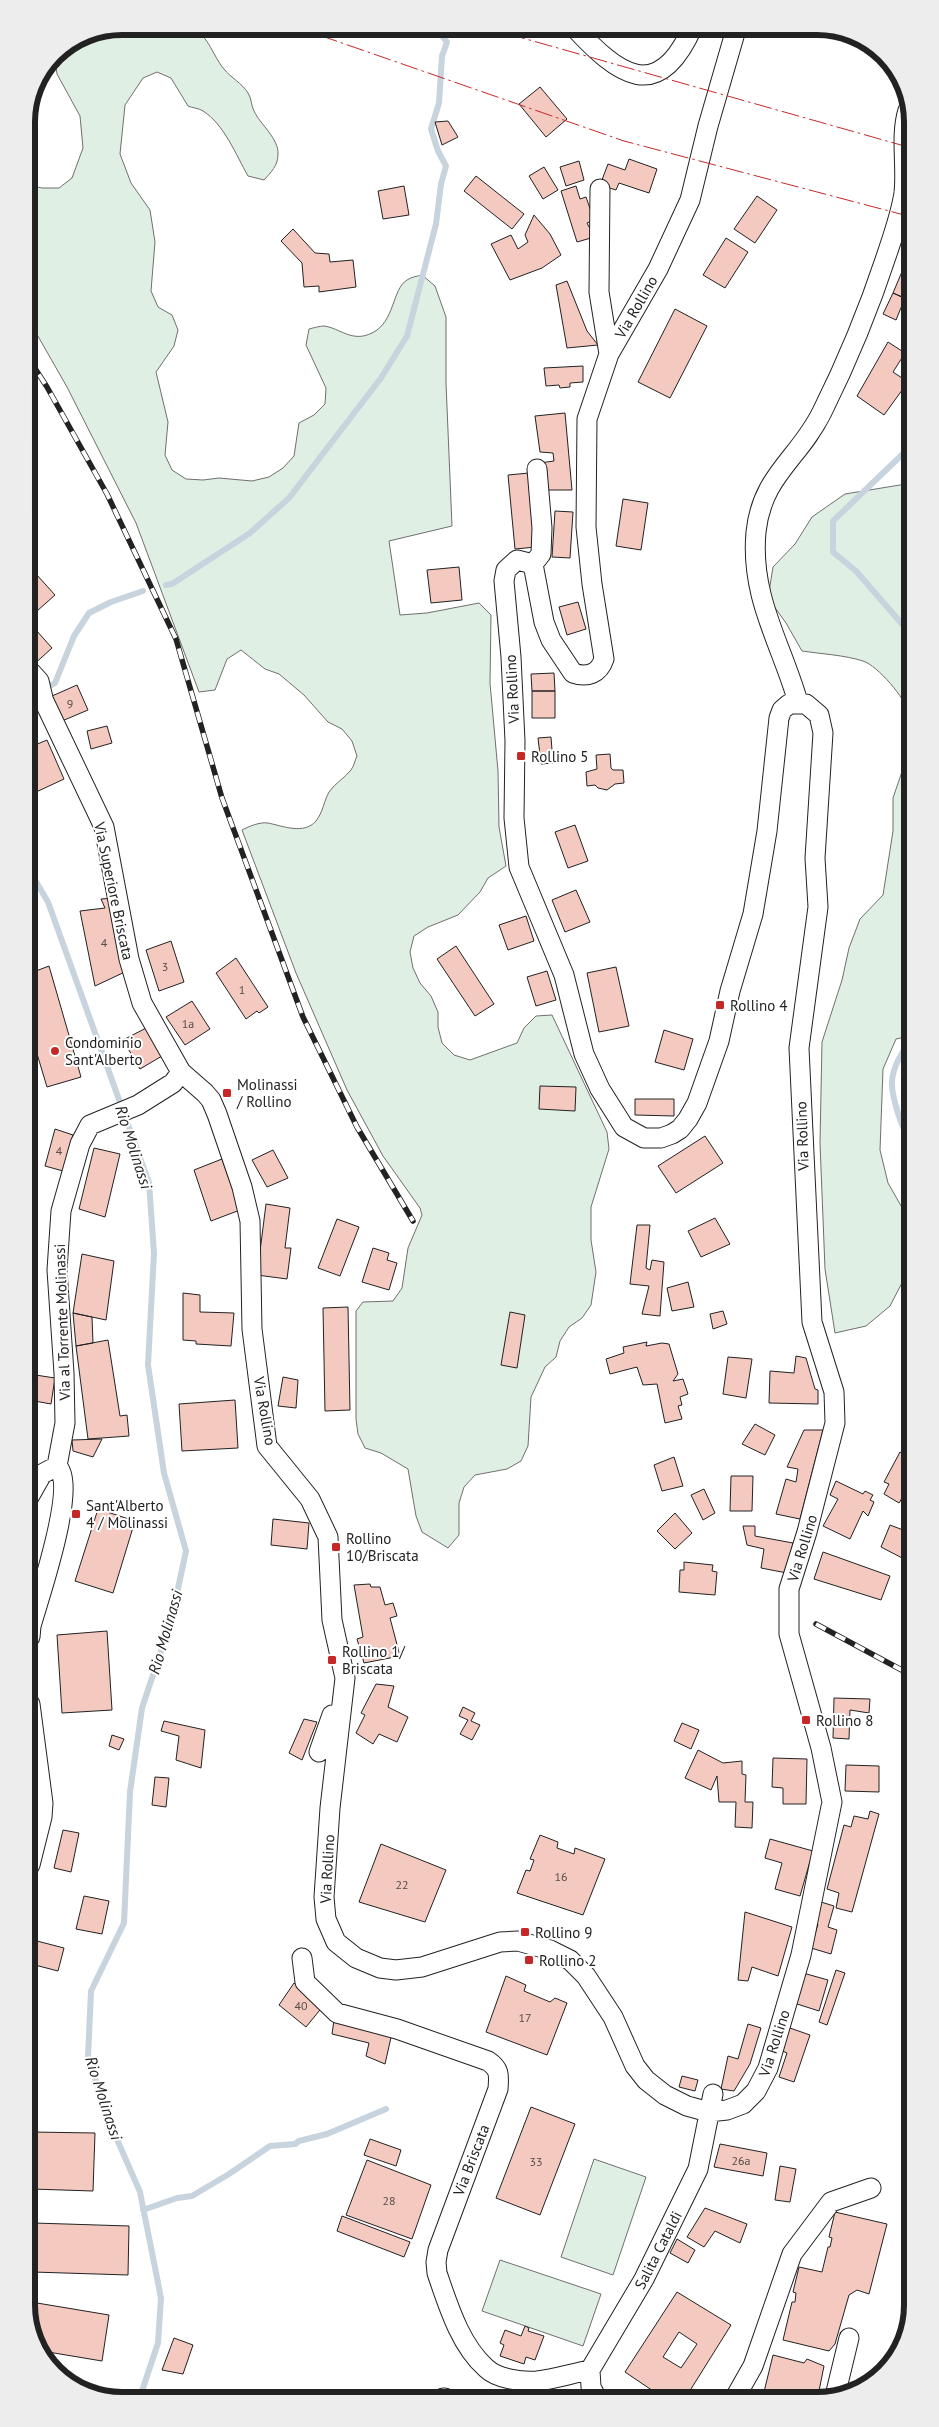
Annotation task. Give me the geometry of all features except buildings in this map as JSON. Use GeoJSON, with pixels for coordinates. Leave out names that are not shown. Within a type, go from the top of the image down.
{"type":"FeatureCollection","features":[{"type":"Feature","properties":{"kind":"street"},"geometry":{"type":"LineString","coordinates":[[582,35],[609,63],[628,72],[645,75],[660,70],[678,57],[689,35]]}},
{"type":"Feature","properties":{"kind":"street","name":"Via Rollino"},"geometry":{"type":"LineString","coordinates":[[177,1077],[205,1093],[210,1100],[217,1114],[242,1188],[250,1221],[252,1329],[268,1446],[310,1499],[328,1537],[332,1620],[345,1678],[330,1808],[324,1897],[326,1919],[336,1942],[343,1950],[363,1961],[396,1970],[422,1967],[500,1942],[528,1943],[560,1954],[578,1968],[600,1995],[613,2017],[628,2053],[646,2080],[665,2096],[688,2106],[711,2103],[727,2110],[750,2098],[756,2091],[768,2068],[801,1954],[832,1802],[821,1748],[789,1634],[789,1589],[805,1540],[835,1423],[834,1392],[812,1322],[799,1048],[818,907],[815,858],[823,733],[822,723],[814,709],[798,702],[789,704],[782,710],[779,718],[767,831],[753,914],[712,1059],[697,1103],[680,1129],[661,1138],[644,1138],[624,1127],[600,1089],[584,1054],[564,975],[519,867],[514,818],[515,741],[511,656],[504,581],[506,570],[517,560],[533,564],[544,622],[550,640],[573,673],[579,676],[592,674],[602,666],[604,659],[592,584],[586,527],[587,420],[609,354],[658,270],[690,200],[708,126],[734,35]]}},
{"type":"Feature","properties":{"kind":"street"},"geometry":{"type":"LineString","coordinates":[[600,189],[599,292],[609,354]]}},
{"type":"Feature","properties":{"kind":"street"},"geometry":{"type":"LineString","coordinates":[[798,702],[764,613],[755,567],[758,522],[769,485],[782,466],[807,438],[822,412],[863,321],[880,275],[904,194]]}},
{"type":"Feature","properties":{"kind":"street"},"geometry":{"type":"LineString","coordinates":[[533,564],[541,554],[542,528],[537,469]]}},
{"type":"Feature","properties":{"kind":"street"},"geometry":{"type":"LineString","coordinates":[[35,677],[39,681],[43,699]]}},
{"type":"Feature","properties":{"kind":"street","name":"Via Superiore Briscata"},"geometry":{"type":"LineString","coordinates":[[35,693],[43,699],[104,827],[129,959],[142,1003],[177,1077]]}},
{"type":"Feature","properties":{"kind":"street","name":"Via al Torrente Molinassi"},"geometry":{"type":"LineString","coordinates":[[57,1466],[64,1423],[64,1373],[57,1270],[60,1211],[80,1144],[90,1125],[138,1105],[177,1077]]}},
{"type":"Feature","properties":{"kind":"street"},"geometry":{"type":"LineString","coordinates":[[35,1486],[42,1474],[57,1466],[64,1477],[62,1512],[35,1611]]}},
{"type":"Feature","properties":{"kind":"street"},"geometry":{"type":"LineString","coordinates":[[319,1752],[345,1678]]}},
{"type":"Feature","properties":{"kind":"street"},"geometry":{"type":"LineString","coordinates":[[35,1742],[43,1803],[42,1817],[35,1844]]}},
{"type":"Feature","properties":{"kind":"street","name":"Via Briscata"},"geometry":{"type":"LineString","coordinates":[[302,1958],[305,1982],[337,2013],[397,2029],[488,2061],[496,2066],[499,2075],[498,2089],[438,2250],[437,2273],[464,2339],[473,2354],[487,2370],[522,2380],[537,2381],[590,2370]]}},
{"type":"Feature","properties":{"kind":"street","name":"Salita Cataldi"},"geometry":{"type":"LineString","coordinates":[[590,2370],[644,2279],[698,2169],[711,2103]]}},
{"type":"Feature","properties":{"kind":"street"},"geometry":{"type":"LineString","coordinates":[[738,2392],[753,2366],[792,2254],[831,2202],[872,2188]]}},
{"type":"Feature","properties":{"kind":"street"},"geometry":{"type":"LineString","coordinates":[[837,2389],[849,2338]]}},
{"type":"Feature","properties":{"kind":"street"},"geometry":{"type":"LineString","coordinates":[[590,2370],[591,2386],[594,2392]]}},
{"type":"Feature","properties":{"kind":"green space"},"geometry":{"type":"Polygon","coordinates":[[[122,35],[202,35],[224,69],[248,93],[254,111],[278,148],[278,158],[275,165],[264,180],[248,176],[229,140],[217,124],[201,110],[188,106],[171,78],[157,72],[143,78],[125,105],[120,154],[131,183],[150,210],[155,242],[151,291],[158,307],[172,315],[178,330],[174,346],[156,372],[168,422],[165,455],[172,470],[186,479],[203,480],[219,478],[252,481],[269,477],[283,468],[294,456],[299,423],[314,415],[325,404],[326,388],[306,345],[309,329],[324,326],[352,336],[365,336],[372,333],[385,321],[402,284],[409,279],[422,275],[435,286],[446,317],[446,383],[452,526],[389,541],[400,615],[427,613],[479,603],[491,615],[490,683],[498,771],[499,827],[506,866],[488,878],[480,892],[458,915],[428,927],[414,936],[410,952],[413,968],[420,983],[431,996],[438,1012],[438,1027],[442,1043],[454,1055],[470,1060],[517,1043],[524,1028],[536,1016],[552,1015],[607,1132],[609,1149],[591,1207],[591,1240],[596,1272],[591,1305],[582,1318],[569,1327],[560,1341],[556,1357],[545,1367],[531,1397],[528,1446],[521,1461],[507,1469],[475,1475],[464,1487],[459,1503],[459,1535],[448,1548],[422,1532],[416,1516],[408,1469],[381,1453],[365,1448],[358,1434],[356,1419],[356,1311],[363,1302],[393,1301],[402,1288],[408,1248],[422,1215],[420,1208],[383,1156],[347,1090],[296,973],[242,830],[265,823],[299,829],[311,825],[318,818],[329,792],[349,773],[357,756],[352,741],[342,729],[328,722],[304,695],[279,674],[265,669],[241,650],[227,659],[215,690],[199,692],[136,523],[67,387],[35,331],[35,187],[59,188],[72,178],[83,148],[80,116],[57,74],[56,66],[74,50],[89,42],[105,37],[122,35]]]}},
{"type":"Feature","properties":{"kind":"green space"},"geometry":{"type":"Polygon","coordinates":[[[904,484],[904,703],[890,683],[869,664],[848,657],[802,651],[786,623],[768,598],[773,567],[795,544],[812,517],[845,494],[904,484]]]}},
{"type":"Feature","properties":{"kind":"green space"},"geometry":{"type":"Polygon","coordinates":[[[904,766],[904,1037],[896,1039],[883,1069],[880,1150],[888,1183],[904,1211],[904,1279],[890,1306],[866,1326],[835,1333],[825,1269],[820,1143],[822,1042],[842,980],[849,948],[860,919],[883,895],[893,831],[893,798],[904,766]]]}},
{"type":"Feature","properties":{"kind":"green space"},"geometry":{"type":"Polygon","coordinates":[[[594,2159],[646,2177],[613,2275],[561,2257],[594,2159]]]}},
{"type":"Feature","properties":{"kind":"green space"},"geometry":{"type":"Polygon","coordinates":[[[500,2260],[601,2294],[583,2346],[482,2311],[500,2260]]]}},
{"type":"Feature","properties":{"kind":"waterway"},"geometry":{"type":"LineString","coordinates":[[166,585],[172,584],[250,533],[289,498],[381,378],[407,336],[436,224],[441,184],[446,166],[438,151],[431,129],[439,103],[442,56],[447,42],[442,35]]}},
{"type":"Feature","properties":{"kind":"waterway"},"geometry":{"type":"LineString","coordinates":[[904,453],[833,521],[833,552],[856,571],[904,626]]}},
{"type":"Feature","properties":{"kind":"waterway"},"geometry":{"type":"LineString","coordinates":[[43,690],[55,683],[74,636],[89,613],[111,602],[143,591]]}},
{"type":"Feature","properties":{"kind":"waterway","name":"Rio Molinassi"},"geometry":{"type":"LineString","coordinates":[[35,880],[48,902],[149,1183],[154,1253],[148,1365],[164,1473],[186,1551],[171,1621],[142,1708],[130,1792],[124,1923],[91,1991],[88,2057],[109,2121],[140,2192],[161,2298],[158,2343],[142,2392]]}},
{"type":"Feature","properties":{"kind":"waterway"},"geometry":{"type":"LineString","coordinates":[[904,1051],[898,1060],[892,1081],[893,1095],[904,1128]]}},
{"type":"Feature","properties":{"kind":"waterway"},"geometry":{"type":"LineString","coordinates":[[143,2210],[177,2198],[192,2196],[270,2146],[295,2144],[299,2141],[327,2134],[386,2109]]}},
{"type":"Feature","properties":{"kind":"railway"},"geometry":{"type":"LineString","coordinates":[[35,368],[107,494],[176,639],[222,798],[303,1017],[357,1127],[413,1221]]}},
{"type":"Feature","properties":{"kind":"railway"},"geometry":{"type":"LineString","coordinates":[[816,1624],[904,1671]]}},
{"type":"Feature","properties":{"kind":"power"},"geometry":{"type":"LineString","coordinates":[[319,35],[624,141],[904,215]]}},
{"type":"Feature","properties":{"kind":"power"},"geometry":{"type":"LineString","coordinates":[[512,35],[904,146]]}},
{"type":"Feature","properties":{"kind":"place","name":"Rollino 5"},"geometry":{"type":"Point","coordinates":[521,756]}},
{"type":"Feature","properties":{"kind":"place","name":"Rollino 4"},"geometry":{"type":"Point","coordinates":[720,1005]}},
{"type":"Feature","properties":{"kind":"place","name":"Condominio Sant'Alberto"},"geometry":{"type":"Point","coordinates":[55,1051]}},
{"type":"Feature","properties":{"kind":"place","name":"Molinassi / Rollino"},"geometry":{"type":"Point","coordinates":[227,1093]}},
{"type":"Feature","properties":{"kind":"place","name":"Sant'Alberto 4 / Molinassi"},"geometry":{"type":"Point","coordinates":[76,1514]}},
{"type":"Feature","properties":{"kind":"place","name":"Rollino 10/Briscata"},"geometry":{"type":"Point","coordinates":[336,1547]}},
{"type":"Feature","properties":{"kind":"place","name":"Rollino 1/ Briscata"},"geometry":{"type":"Point","coordinates":[332,1660]}},
{"type":"Feature","properties":{"kind":"place","name":"Rollino 8"},"geometry":{"type":"Point","coordinates":[806,1720]}},
{"type":"Feature","properties":{"kind":"place","name":"Rollino 9"},"geometry":{"type":"Point","coordinates":[525,1932]}},
{"type":"Feature","properties":{"kind":"place","name":"Rollino 2"},"geometry":{"type":"Point","coordinates":[529,1960]}}]}
